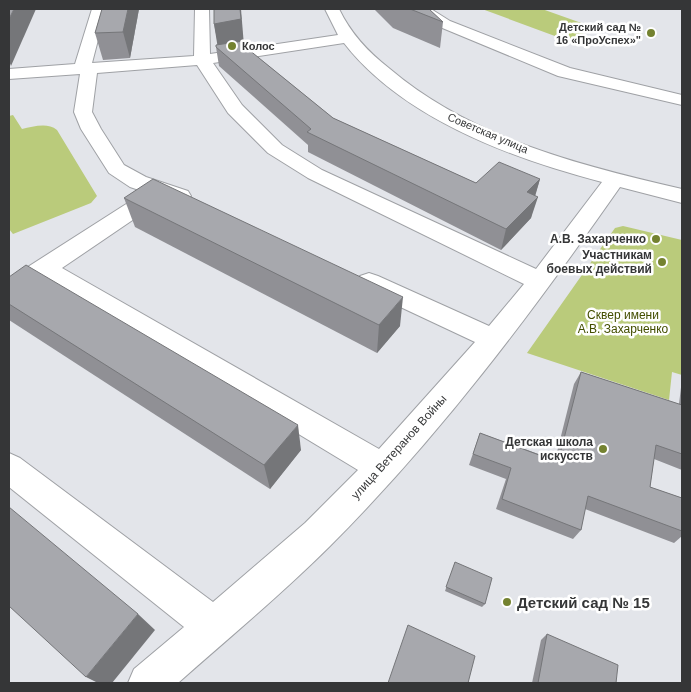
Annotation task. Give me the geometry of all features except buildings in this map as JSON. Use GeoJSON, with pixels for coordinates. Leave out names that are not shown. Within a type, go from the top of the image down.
{"type":"FeatureCollection","features":[{"type":"Feature","properties":{"kind":"street"},"geometry":{"type":"LineString","coordinates":[[99,9],[86,69],[83,112],[98,142],[120,174],[197,202]]}},
{"type":"Feature","properties":{"kind":"street"},"geometry":{"type":"LineString","coordinates":[[202,9],[203,60],[235,110],[275,149],[315,174],[540,281]]}},
{"type":"Feature","properties":{"kind":"street","name":"Советская улица"},"geometry":{"type":"LineString","coordinates":[[332,9],[348,38],[392,83],[436,111],[496,139],[565,164],[615,180],[682,196]]}},
{"type":"Feature","properties":{"kind":"street"},"geometry":{"type":"LineString","coordinates":[[421,9],[445,24],[564,72],[682,100]]}},
{"type":"Feature","properties":{"kind":"street"},"geometry":{"type":"LineString","coordinates":[[9,74],[203,60],[348,38]]}},
{"type":"Feature","properties":{"kind":"street"},"geometry":{"type":"LineString","coordinates":[[565,164],[581,147]]}},
{"type":"Feature","properties":{"kind":"street","name":"улица Ветеранов Войны"},"geometry":{"type":"LineString","coordinates":[[148,683],[292,558],[382,468],[540,281],[615,180]]}},
{"type":"Feature","properties":{"kind":"street"},"geometry":{"type":"LineString","coordinates":[[9,291],[162,190]]}},
{"type":"Feature","properties":{"kind":"street"},"geometry":{"type":"LineString","coordinates":[[44,268],[382,468]]}},
{"type":"Feature","properties":{"kind":"street"},"geometry":{"type":"LineString","coordinates":[[349,273],[492,339]]}},
{"type":"Feature","properties":{"kind":"street"},"geometry":{"type":"LineString","coordinates":[[9,468],[213,626]]}},
{"type":"Feature","properties":{"kind":"green space"},"geometry":{"type":"Polygon","coordinates":[[[482,9],[542,9],[587,25],[590,29],[573,39],[563,39],[482,9]]]}},
{"type":"Feature","properties":{"kind":"green space"},"geometry":{"type":"Polygon","coordinates":[[[13,115],[22,129],[35,126],[49,126],[57,130],[97,196],[91,203],[13,234],[9,229],[9,116],[13,115]]]}},
{"type":"Feature","properties":{"kind":"green space","name":"Сквер имени А.В. Захарченко"},"geometry":{"type":"Polygon","coordinates":[[[623,226],[682,240],[682,375],[672,372],[669,400],[527,353],[615,228],[623,226]]]}},
{"type":"Feature","properties":{"kind":"place","name":"Детский сад № 16 «ПроУспех»\""},"geometry":{"type":"Point","coordinates":[651,33]}},
{"type":"Feature","properties":{"kind":"place","name":"Колос"},"geometry":{"type":"Point","coordinates":[232,46]}},
{"type":"Feature","properties":{"kind":"place","name":"А.В. Захарченко"},"geometry":{"type":"Point","coordinates":[656,239]}},
{"type":"Feature","properties":{"kind":"place","name":"Участникам боевых действий"},"geometry":{"type":"Point","coordinates":[662,262]}},
{"type":"Feature","properties":{"kind":"place","name":"Детская школа искусств"},"geometry":{"type":"Point","coordinates":[603,449]}},
{"type":"Feature","properties":{"kind":"place","name":"Детский сад № 15"},"geometry":{"type":"Point","coordinates":[507,602]}}]}
